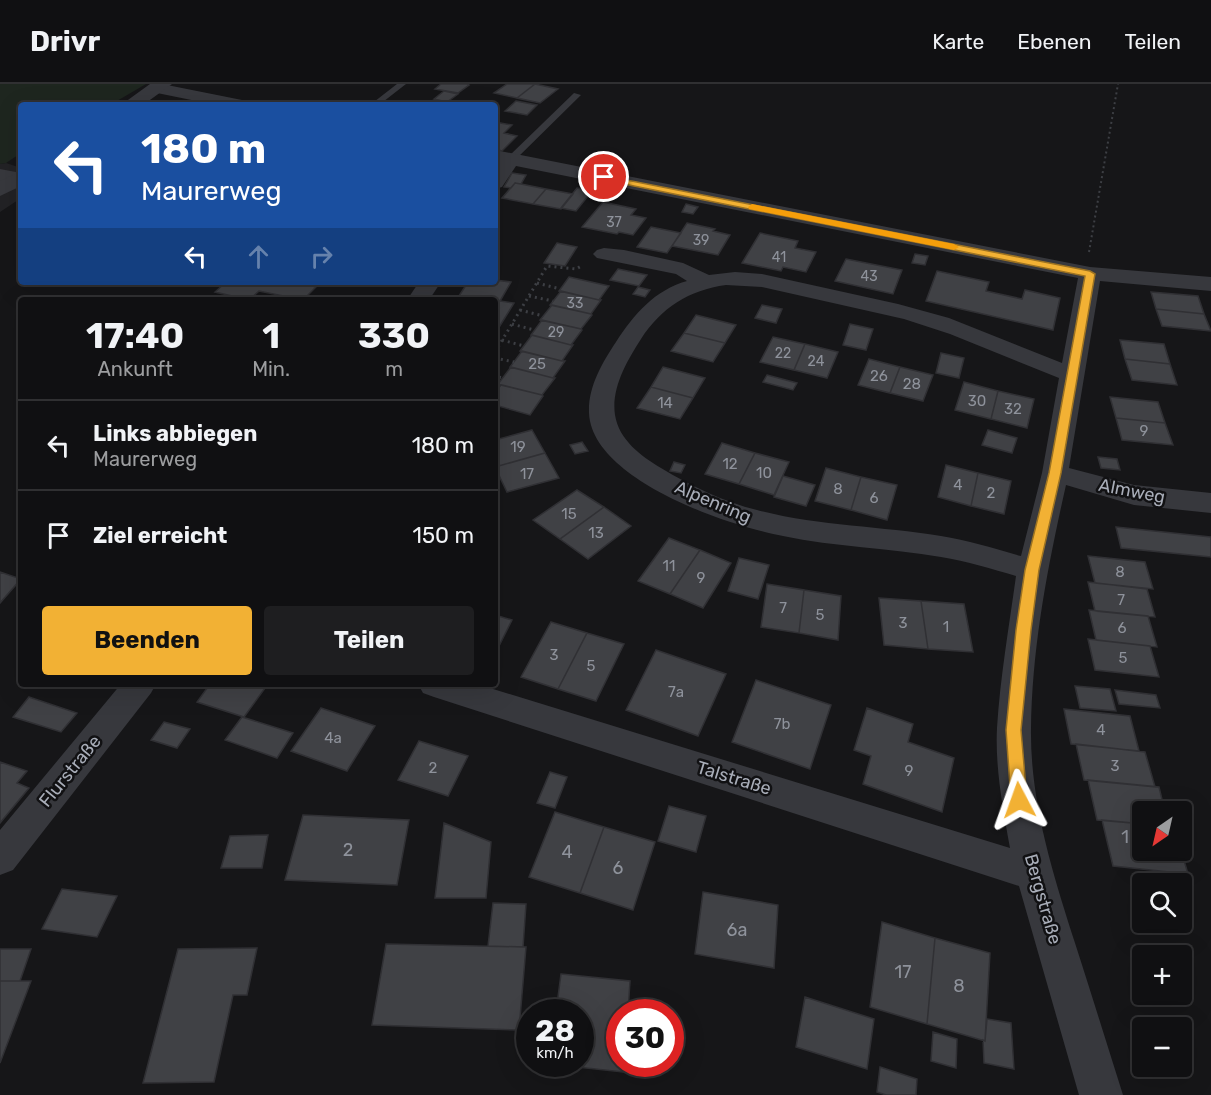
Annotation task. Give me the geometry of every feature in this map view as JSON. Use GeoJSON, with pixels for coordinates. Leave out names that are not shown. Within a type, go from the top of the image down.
{"type":"FeatureCollection","features":[{"type":"Feature","properties":{"kind":"street"},"geometry":{"type":"LineString","coordinates":[[135,102],[160,86],[229,102]]}},
{"type":"Feature","properties":{"kind":"street"},"geometry":{"type":"LineString","coordinates":[[498,173],[503,157],[1090,274],[1211,284]]}},
{"type":"Feature","properties":{"kind":"street"},"geometry":{"type":"LineString","coordinates":[[0,190],[13,176]]}},
{"type":"Feature","properties":{"kind":"street"},"geometry":{"type":"LineString","coordinates":[[604,254],[683,269],[705,282]]}},
{"type":"Feature","properties":{"kind":"street","name":"Bergstraße"},"geometry":{"type":"LineString","coordinates":[[1090,274],[1055,473],[1032,570],[1021,650],[1014,730],[1019,800],[1034,873],[1101,1095]]}},
{"type":"Feature","properties":{"kind":"street","name":"Alpenring"},"geometry":{"type":"LineString","coordinates":[[1032,570],[942,547],[775,526],[731,513],[693,497],[651,474],[617,449],[603,426],[600,407],[605,383],[638,326],[658,305],[680,290],[705,282],[752,279],[894,310],[938,322],[1045,367],[1072,374]]}},
{"type":"Feature","properties":{"kind":"street","name":"Almweg"},"geometry":{"type":"LineString","coordinates":[[1055,473],[1134,495],[1211,502]]}},
{"type":"Feature","properties":{"kind":"street","name":"Flurstraße"},"geometry":{"type":"LineString","coordinates":[[0,858],[138,687]]}},
{"type":"Feature","properties":{"kind":"street","name":"Talstraße"},"geometry":{"type":"LineString","coordinates":[[444,687],[1034,873]]}},
{"type":"Feature","properties":{"kind":"lane"},"geometry":{"type":"LineString","coordinates":[[378,102],[402,84]]}},
{"type":"Feature","properties":{"kind":"lane"},"geometry":{"type":"LineString","coordinates":[[503,157],[577,95]]}},
{"type":"Feature","properties":{"kind":"path"},"geometry":{"type":"LineString","coordinates":[[1090,274],[1086,265],[1118,84]]}},
{"type":"Feature","properties":{"kind":"path"},"geometry":{"type":"LineString","coordinates":[[498,347],[547,266],[576,269],[604,254]]}},
{"type":"Feature","properties":{"kind":"path"},"geometry":{"type":"LineString","coordinates":[[537,283],[560,289]]}},
{"type":"Feature","properties":{"kind":"path"},"geometry":{"type":"LineString","coordinates":[[529,296],[553,301]]}},
{"type":"Feature","properties":{"kind":"path"},"geometry":{"type":"LineString","coordinates":[[520,310],[543,316]]}},
{"type":"Feature","properties":{"kind":"path"},"geometry":{"type":"LineString","coordinates":[[512,324],[534,330]]}},
{"type":"Feature","properties":{"kind":"path"},"geometry":{"type":"LineString","coordinates":[[502,340],[524,346]]}},
{"type":"Feature","properties":{"kind":"path"},"geometry":{"type":"LineString","coordinates":[[498,359],[514,362]]}},
{"type":"Feature","properties":{"kind":"path"},"geometry":{"type":"LineString","coordinates":[[498,375],[503,378]]}},
{"type":"Feature","properties":{"kind":"shaded area"},"geometry":{"type":"Polygon","coordinates":[[[0,84],[146,84],[115,102],[18,102],[18,155],[0,164],[0,84]]]}},
{"type":"Feature","properties":{"kind":"shaded area"},"geometry":{"type":"Polygon","coordinates":[[[6,163],[18,167],[18,200],[0,212],[0,164],[6,163]]]}},
{"type":"Feature","properties":{"kind":"building"},"geometry":{"type":"Polygon","coordinates":[[[441,84],[469,85],[458,93],[435,89],[441,84]]]}},
{"type":"Feature","properties":{"kind":"building"},"geometry":{"type":"Polygon","coordinates":[[[507,84],[535,84],[517,98],[494,93],[507,84]]]}},
{"type":"Feature","properties":{"kind":"building"},"geometry":{"type":"Polygon","coordinates":[[[535,84],[558,89],[540,103],[517,98],[535,84]]]}},
{"type":"Feature","properties":{"kind":"building"},"geometry":{"type":"Polygon","coordinates":[[[444,91],[458,94],[447,102],[434,99],[444,91]]]}},
{"type":"Feature","properties":{"kind":"building"},"geometry":{"type":"Polygon","coordinates":[[[516,101],[537,105],[527,115],[505,111],[516,101]]]}},
{"type":"Feature","properties":{"kind":"building"},"geometry":{"type":"Polygon","coordinates":[[[498,123],[512,125],[504,133],[517,136],[502,151],[498,150],[498,123]]]}},
{"type":"Feature","properties":{"kind":"building"},"geometry":{"type":"Polygon","coordinates":[[[512,173],[526,175],[521,184],[515,183],[511,188],[504,187],[512,173]]]}},
{"type":"Feature","properties":{"kind":"building"},"geometry":{"type":"Polygon","coordinates":[[[515,183],[546,189],[533,204],[502,198],[515,183]]]}},
{"type":"Feature","properties":{"kind":"building"},"geometry":{"type":"Polygon","coordinates":[[[577,188],[592,191],[576,211],[561,208],[577,188]]]}},
{"type":"Feature","properties":{"kind":"building"},"geometry":{"type":"Polygon","coordinates":[[[546,189],[573,194],[561,209],[533,204],[546,189]]]}},
{"type":"Feature","properties":{"kind":"building"},"geometry":{"type":"Polygon","coordinates":[[[603,202],[636,209],[631,215],[646,218],[633,235],[582,227],[603,202]]]}},
{"type":"Feature","properties":{"kind":"building"},"geometry":{"type":"Polygon","coordinates":[[[686,204],[698,207],[693,214],[682,212],[686,204]]]}},
{"type":"Feature","properties":{"kind":"building"},"geometry":{"type":"Polygon","coordinates":[[[687,223],[730,235],[718,255],[672,246],[687,223]]]}},
{"type":"Feature","properties":{"kind":"building"},"geometry":{"type":"Polygon","coordinates":[[[651,227],[681,233],[667,253],[637,247],[651,227]]]}},
{"type":"Feature","properties":{"kind":"building"},"geometry":{"type":"Polygon","coordinates":[[[760,233],[798,241],[795,248],[816,252],[806,272],[783,267],[781,271],[742,263],[760,233]]]}},
{"type":"Feature","properties":{"kind":"building"},"geometry":{"type":"Polygon","coordinates":[[[557,243],[577,247],[565,266],[544,263],[557,243]]]}},
{"type":"Feature","properties":{"kind":"building"},"geometry":{"type":"Polygon","coordinates":[[[915,254],[928,256],[925,265],[912,263],[915,254]]]}},
{"type":"Feature","properties":{"kind":"building"},"geometry":{"type":"Polygon","coordinates":[[[846,259],[902,270],[893,294],[835,281],[846,259]]]}},
{"type":"Feature","properties":{"kind":"building"},"geometry":{"type":"Polygon","coordinates":[[[618,269],[647,275],[639,286],[610,280],[618,269]]]}},
{"type":"Feature","properties":{"kind":"building"},"geometry":{"type":"Polygon","coordinates":[[[937,271],[989,282],[986,291],[1022,299],[1025,290],[1060,298],[1053,330],[926,301],[937,271]]]}},
{"type":"Feature","properties":{"kind":"building"},"geometry":{"type":"Polygon","coordinates":[[[569,277],[609,286],[599,300],[559,291],[569,277]]]}},
{"type":"Feature","properties":{"kind":"building"},"geometry":{"type":"Polygon","coordinates":[[[498,280],[511,282],[500,301],[514,303],[498,329],[498,297],[458,297],[466,285],[498,285],[498,280]]]}},
{"type":"Feature","properties":{"kind":"building"},"geometry":{"type":"Polygon","coordinates":[[[223,285],[308,285],[316,287],[306,297],[288,297],[259,291],[252,297],[236,297],[215,292],[223,285]]]}},
{"type":"Feature","properties":{"kind":"building"},"geometry":{"type":"Polygon","coordinates":[[[638,287],[650,290],[645,297],[633,294],[638,287]]]}},
{"type":"Feature","properties":{"kind":"building"},"geometry":{"type":"Polygon","coordinates":[[[561,291],[601,300],[591,314],[550,305],[561,291]]]}},
{"type":"Feature","properties":{"kind":"building"},"geometry":{"type":"Polygon","coordinates":[[[1151,292],[1198,296],[1204,314],[1156,309],[1151,292]]]}},
{"type":"Feature","properties":{"kind":"building"},"geometry":{"type":"Polygon","coordinates":[[[552,305],[592,315],[581,329],[540,320],[552,305]]]}},
{"type":"Feature","properties":{"kind":"building"},"geometry":{"type":"Polygon","coordinates":[[[762,305],[782,309],[776,323],[755,318],[762,305]]]}},
{"type":"Feature","properties":{"kind":"building"},"geometry":{"type":"Polygon","coordinates":[[[1156,309],[1204,314],[1211,331],[1162,326],[1156,309]]]}},
{"type":"Feature","properties":{"kind":"building"},"geometry":{"type":"Polygon","coordinates":[[[696,315],[736,325],[725,343],[684,333],[696,315]]]}},
{"type":"Feature","properties":{"kind":"building"},"geometry":{"type":"Polygon","coordinates":[[[542,320],[582,330],[571,345],[531,335],[542,320]]]}},
{"type":"Feature","properties":{"kind":"building"},"geometry":{"type":"Polygon","coordinates":[[[850,324],[873,329],[866,350],[843,345],[850,324]]]}},
{"type":"Feature","properties":{"kind":"building"},"geometry":{"type":"Polygon","coordinates":[[[684,333],[725,343],[713,362],[671,351],[684,333]]]}},
{"type":"Feature","properties":{"kind":"building"},"geometry":{"type":"Polygon","coordinates":[[[532,335],[573,345],[562,361],[520,351],[532,335]]]}},
{"type":"Feature","properties":{"kind":"building"},"geometry":{"type":"Polygon","coordinates":[[[773,337],[805,344],[794,370],[760,362],[773,337]]]}},
{"type":"Feature","properties":{"kind":"building"},"geometry":{"type":"Polygon","coordinates":[[[1120,340],[1164,344],[1170,364],[1125,359],[1120,340]]]}},
{"type":"Feature","properties":{"kind":"building"},"geometry":{"type":"Polygon","coordinates":[[[805,344],[838,352],[827,378],[794,370],[805,344]]]}},
{"type":"Feature","properties":{"kind":"building"},"geometry":{"type":"Polygon","coordinates":[[[522,351],[565,361],[553,378],[510,367],[522,351]]]}},
{"type":"Feature","properties":{"kind":"building"},"geometry":{"type":"Polygon","coordinates":[[[941,353],[964,358],[959,378],[936,373],[941,353]]]}},
{"type":"Feature","properties":{"kind":"building"},"geometry":{"type":"Polygon","coordinates":[[[869,359],[900,367],[890,393],[858,385],[869,359]]]}},
{"type":"Feature","properties":{"kind":"building"},"geometry":{"type":"Polygon","coordinates":[[[1125,359],[1170,364],[1177,385],[1132,380],[1125,359]]]}},
{"type":"Feature","properties":{"kind":"building"},"geometry":{"type":"Polygon","coordinates":[[[511,367],[555,378],[542,395],[498,384],[511,367]]]}},
{"type":"Feature","properties":{"kind":"building"},"geometry":{"type":"Polygon","coordinates":[[[663,367],[705,378],[693,398],[651,387],[663,367]]]}},
{"type":"Feature","properties":{"kind":"building"},"geometry":{"type":"Polygon","coordinates":[[[900,367],[933,375],[923,401],[890,393],[900,367]]]}},
{"type":"Feature","properties":{"kind":"building"},"geometry":{"type":"Polygon","coordinates":[[[767,375],[797,383],[793,390],[763,382],[767,375]]]}},
{"type":"Feature","properties":{"kind":"building"},"geometry":{"type":"Polygon","coordinates":[[[964,382],[998,391],[991,419],[955,410],[964,382]]]}},
{"type":"Feature","properties":{"kind":"building"},"geometry":{"type":"Polygon","coordinates":[[[501,385],[543,396],[530,415],[498,406],[498,388],[501,385]]]}},
{"type":"Feature","properties":{"kind":"building"},"geometry":{"type":"Polygon","coordinates":[[[651,387],[693,398],[680,419],[637,408],[651,387]]]}},
{"type":"Feature","properties":{"kind":"building"},"geometry":{"type":"Polygon","coordinates":[[[998,391],[1034,399],[1027,428],[991,419],[998,391]]]}},
{"type":"Feature","properties":{"kind":"building"},"geometry":{"type":"Polygon","coordinates":[[[1110,397],[1158,402],[1165,423],[1116,418],[1110,397]]]}},
{"type":"Feature","properties":{"kind":"building"},"geometry":{"type":"Polygon","coordinates":[[[1116,418],[1165,423],[1173,445],[1122,440],[1116,418]]]}},
{"type":"Feature","properties":{"kind":"building"},"geometry":{"type":"Polygon","coordinates":[[[532,430],[545,453],[498,466],[498,439],[532,430]]]}},
{"type":"Feature","properties":{"kind":"building"},"geometry":{"type":"Polygon","coordinates":[[[988,430],[1017,438],[1012,453],[982,445],[988,430]]]}},
{"type":"Feature","properties":{"kind":"building"},"geometry":{"type":"Polygon","coordinates":[[[582,442],[588,451],[575,454],[570,445],[582,442]]]}},
{"type":"Feature","properties":{"kind":"building"},"geometry":{"type":"Polygon","coordinates":[[[722,443],[755,453],[739,484],[705,474],[722,443]]]}},
{"type":"Feature","properties":{"kind":"building"},"geometry":{"type":"Polygon","coordinates":[[[545,453],[559,478],[507,492],[498,473],[498,466],[545,453]]]}},
{"type":"Feature","properties":{"kind":"building"},"geometry":{"type":"Polygon","coordinates":[[[755,453],[789,462],[774,495],[739,484],[755,453]]]}},
{"type":"Feature","properties":{"kind":"building"},"geometry":{"type":"Polygon","coordinates":[[[1098,457],[1117,459],[1120,470],[1101,468],[1098,457]]]}},
{"type":"Feature","properties":{"kind":"building"},"geometry":{"type":"Polygon","coordinates":[[[674,462],[685,465],[681,473],[670,471],[674,462]]]}},
{"type":"Feature","properties":{"kind":"building"},"geometry":{"type":"Polygon","coordinates":[[[946,465],[978,473],[971,506],[938,497],[946,465]]]}},
{"type":"Feature","properties":{"kind":"building"},"geometry":{"type":"Polygon","coordinates":[[[826,468],[861,477],[851,510],[815,501],[826,468]]]}},
{"type":"Feature","properties":{"kind":"building"},"geometry":{"type":"Polygon","coordinates":[[[978,473],[1011,481],[1004,514],[971,506],[978,473]]]}},
{"type":"Feature","properties":{"kind":"building"},"geometry":{"type":"Polygon","coordinates":[[[783,476],[815,485],[806,506],[774,497],[783,476]]]}},
{"type":"Feature","properties":{"kind":"building"},"geometry":{"type":"Polygon","coordinates":[[[861,477],[897,485],[887,520],[851,510],[861,477]]]}},
{"type":"Feature","properties":{"kind":"building"},"geometry":{"type":"Polygon","coordinates":[[[577,490],[604,507],[560,539],[533,520],[577,490]]]}},
{"type":"Feature","properties":{"kind":"building"},"geometry":{"type":"Polygon","coordinates":[[[604,507],[631,526],[588,559],[560,539],[604,507]]]}},
{"type":"Feature","properties":{"kind":"building"},"geometry":{"type":"Polygon","coordinates":[[[1116,527],[1211,537],[1211,557],[1121,548],[1116,527]]]}},
{"type":"Feature","properties":{"kind":"building"},"geometry":{"type":"Polygon","coordinates":[[[669,538],[700,550],[670,594],[638,581],[669,538]]]}},
{"type":"Feature","properties":{"kind":"building"},"geometry":{"type":"Polygon","coordinates":[[[700,550],[731,563],[703,608],[670,594],[700,550]]]}},
{"type":"Feature","properties":{"kind":"building"},"geometry":{"type":"Polygon","coordinates":[[[1088,556],[1145,562],[1153,589],[1095,583],[1088,556]]]}},
{"type":"Feature","properties":{"kind":"building"},"geometry":{"type":"Polygon","coordinates":[[[739,558],[769,565],[758,599],[728,591],[739,558]]]}},
{"type":"Feature","properties":{"kind":"building"},"geometry":{"type":"Polygon","coordinates":[[[0,572],[18,578],[18,582],[0,603],[0,572]]]}},
{"type":"Feature","properties":{"kind":"building"},"geometry":{"type":"Polygon","coordinates":[[[1088,582],[1147,589],[1155,617],[1095,611],[1088,582]]]}},
{"type":"Feature","properties":{"kind":"building"},"geometry":{"type":"Polygon","coordinates":[[[767,584],[804,590],[799,633],[761,627],[767,584]]]}},
{"type":"Feature","properties":{"kind":"building"},"geometry":{"type":"Polygon","coordinates":[[[804,590],[841,596],[838,640],[799,633],[804,590]]]}},
{"type":"Feature","properties":{"kind":"building"},"geometry":{"type":"Polygon","coordinates":[[[879,598],[921,601],[928,649],[884,645],[879,598]]]}},
{"type":"Feature","properties":{"kind":"building"},"geometry":{"type":"Polygon","coordinates":[[[921,601],[964,604],[973,652],[928,649],[921,601]]]}},
{"type":"Feature","properties":{"kind":"building"},"geometry":{"type":"Polygon","coordinates":[[[1089,610],[1148,616],[1157,647],[1096,640],[1089,610]]]}},
{"type":"Feature","properties":{"kind":"building"},"geometry":{"type":"Polygon","coordinates":[[[498,616],[512,620],[498,648],[498,616]]]}},
{"type":"Feature","properties":{"kind":"building"},"geometry":{"type":"Polygon","coordinates":[[[551,622],[587,633],[558,689],[521,677],[551,622]]]}},
{"type":"Feature","properties":{"kind":"building"},"geometry":{"type":"Polygon","coordinates":[[[587,633],[624,644],[596,701],[558,689],[587,633]]]}},
{"type":"Feature","properties":{"kind":"building"},"geometry":{"type":"Polygon","coordinates":[[[1088,639],[1150,646],[1159,677],[1095,670],[1088,639]]]}},
{"type":"Feature","properties":{"kind":"building"},"geometry":{"type":"Polygon","coordinates":[[[656,650],[726,674],[698,736],[626,710],[656,650]]]}},
{"type":"Feature","properties":{"kind":"building"},"geometry":{"type":"Polygon","coordinates":[[[756,680],[831,705],[810,769],[732,742],[756,680]]]}},
{"type":"Feature","properties":{"kind":"building"},"geometry":{"type":"Polygon","coordinates":[[[1075,686],[1110,689],[1116,711],[1080,708],[1075,686]]]}},
{"type":"Feature","properties":{"kind":"building"},"geometry":{"type":"Polygon","coordinates":[[[208,687],[266,687],[244,717],[197,702],[208,687]]]}},
{"type":"Feature","properties":{"kind":"building"},"geometry":{"type":"Polygon","coordinates":[[[1115,690],[1156,695],[1160,708],[1119,704],[1115,690]]]}},
{"type":"Feature","properties":{"kind":"building"},"geometry":{"type":"Polygon","coordinates":[[[29,697],[77,713],[61,732],[13,717],[29,697]]]}},
{"type":"Feature","properties":{"kind":"building"},"geometry":{"type":"Polygon","coordinates":[[[321,708],[375,726],[347,771],[291,751],[321,708]]]}},
{"type":"Feature","properties":{"kind":"building"},"geometry":{"type":"Polygon","coordinates":[[[867,708],[913,724],[908,742],[954,758],[942,812],[863,784],[871,756],[854,750],[867,708]]]}},
{"type":"Feature","properties":{"kind":"building"},"geometry":{"type":"Polygon","coordinates":[[[1064,709],[1130,716],[1139,751],[1071,744],[1064,709]]]}},
{"type":"Feature","properties":{"kind":"building"},"geometry":{"type":"Polygon","coordinates":[[[242,717],[293,733],[277,758],[225,740],[242,717]]]}},
{"type":"Feature","properties":{"kind":"building"},"geometry":{"type":"Polygon","coordinates":[[[164,722],[190,729],[177,748],[151,740],[164,722]]]}},
{"type":"Feature","properties":{"kind":"building"},"geometry":{"type":"Polygon","coordinates":[[[419,741],[468,756],[448,796],[398,780],[419,741]]]}},
{"type":"Feature","properties":{"kind":"building"},"geometry":{"type":"Polygon","coordinates":[[[1076,744],[1145,752],[1155,787],[1084,780],[1076,744]]]}},
{"type":"Feature","properties":{"kind":"building"},"geometry":{"type":"Polygon","coordinates":[[[0,762],[27,771],[17,783],[29,788],[0,823],[0,762]]]}},
{"type":"Feature","properties":{"kind":"building"},"geometry":{"type":"Polygon","coordinates":[[[550,772],[567,777],[555,808],[537,803],[550,772]]]}},
{"type":"Feature","properties":{"kind":"building"},"geometry":{"type":"Polygon","coordinates":[[[1088,780],[1159,787],[1162,801],[1132,801],[1132,823],[1097,820],[1088,780]]]}},
{"type":"Feature","properties":{"kind":"building"},"geometry":{"type":"Polygon","coordinates":[[[669,806],[706,816],[696,852],[658,841],[669,806]]]}},
{"type":"Feature","properties":{"kind":"building"},"geometry":{"type":"Polygon","coordinates":[[[555,812],[604,827],[580,893],[529,877],[555,812]]]}},
{"type":"Feature","properties":{"kind":"building"},"geometry":{"type":"Polygon","coordinates":[[[303,815],[409,820],[397,885],[285,880],[303,815]]]}},
{"type":"Feature","properties":{"kind":"building"},"geometry":{"type":"Polygon","coordinates":[[[1102,820],[1132,823],[1132,861],[1184,861],[1188,873],[1179,873],[1113,866],[1102,820]]]}},
{"type":"Feature","properties":{"kind":"building"},"geometry":{"type":"Polygon","coordinates":[[[444,823],[491,842],[486,898],[435,898],[444,823]]]}},
{"type":"Feature","properties":{"kind":"building"},"geometry":{"type":"Polygon","coordinates":[[[604,827],[655,842],[633,910],[580,893],[604,827]]]}},
{"type":"Feature","properties":{"kind":"building"},"geometry":{"type":"Polygon","coordinates":[[[268,835],[262,868],[221,868],[230,836],[268,835]]]}},
{"type":"Feature","properties":{"kind":"building"},"geometry":{"type":"Polygon","coordinates":[[[62,889],[117,896],[97,937],[42,929],[62,889]]]}},
{"type":"Feature","properties":{"kind":"building"},"geometry":{"type":"Polygon","coordinates":[[[703,892],[778,905],[774,968],[695,954],[703,892]]]}},
{"type":"Feature","properties":{"kind":"building"},"geometry":{"type":"Polygon","coordinates":[[[493,903],[526,904],[523,947],[488,946],[493,903]]]}},
{"type":"Feature","properties":{"kind":"building"},"geometry":{"type":"Polygon","coordinates":[[[882,922],[935,938],[927,1024],[870,1007],[882,922]]]}},
{"type":"Feature","properties":{"kind":"building"},"geometry":{"type":"Polygon","coordinates":[[[935,938],[990,953],[985,1041],[927,1024],[935,938]]]}},
{"type":"Feature","properties":{"kind":"building"},"geometry":{"type":"Polygon","coordinates":[[[386,944],[526,947],[522,999],[516,999],[516,1030],[372,1025],[386,944]]]}},
{"type":"Feature","properties":{"kind":"building"},"geometry":{"type":"Polygon","coordinates":[[[257,948],[247,995],[233,995],[214,1082],[143,1083],[178,949],[257,948]]]}},
{"type":"Feature","properties":{"kind":"building"},"geometry":{"type":"Polygon","coordinates":[[[0,949],[31,949],[20,981],[0,981],[0,949]]]}},
{"type":"Feature","properties":{"kind":"building"},"geometry":{"type":"Polygon","coordinates":[[[561,974],[630,981],[629,999],[606,999],[606,1070],[594,1069],[594,999],[558,999],[561,974]]]}},
{"type":"Feature","properties":{"kind":"building"},"geometry":{"type":"Polygon","coordinates":[[[0,981],[31,981],[0,1063],[0,981]]]}},
{"type":"Feature","properties":{"kind":"building"},"geometry":{"type":"Polygon","coordinates":[[[805,997],[874,1019],[867,1069],[796,1047],[805,997]]]}},
{"type":"Feature","properties":{"kind":"building"},"geometry":{"type":"Polygon","coordinates":[[[987,1019],[1011,1023],[1014,1069],[984,1063],[983,1040],[985,1041],[987,1019]]]}},
{"type":"Feature","properties":{"kind":"building"},"geometry":{"type":"Polygon","coordinates":[[[933,1032],[957,1039],[956,1068],[931,1061],[933,1032]]]}},
{"type":"Feature","properties":{"kind":"building"},"geometry":{"type":"Polygon","coordinates":[[[880,1067],[917,1079],[916,1095],[886,1095],[877,1092],[880,1067]]]}},
{"type":"Feature","properties":{"kind":"slow traffic"},"geometry":{"type":"LineString","coordinates":[[752,207],[954,247]]}},
{"type":"Feature","properties":{"kind":"route"},"geometry":{"type":"LineString","coordinates":[[604,177],[1090,274],[1055,473],[1032,570],[1023,630],[1014,730],[1019,800]]}}]}
